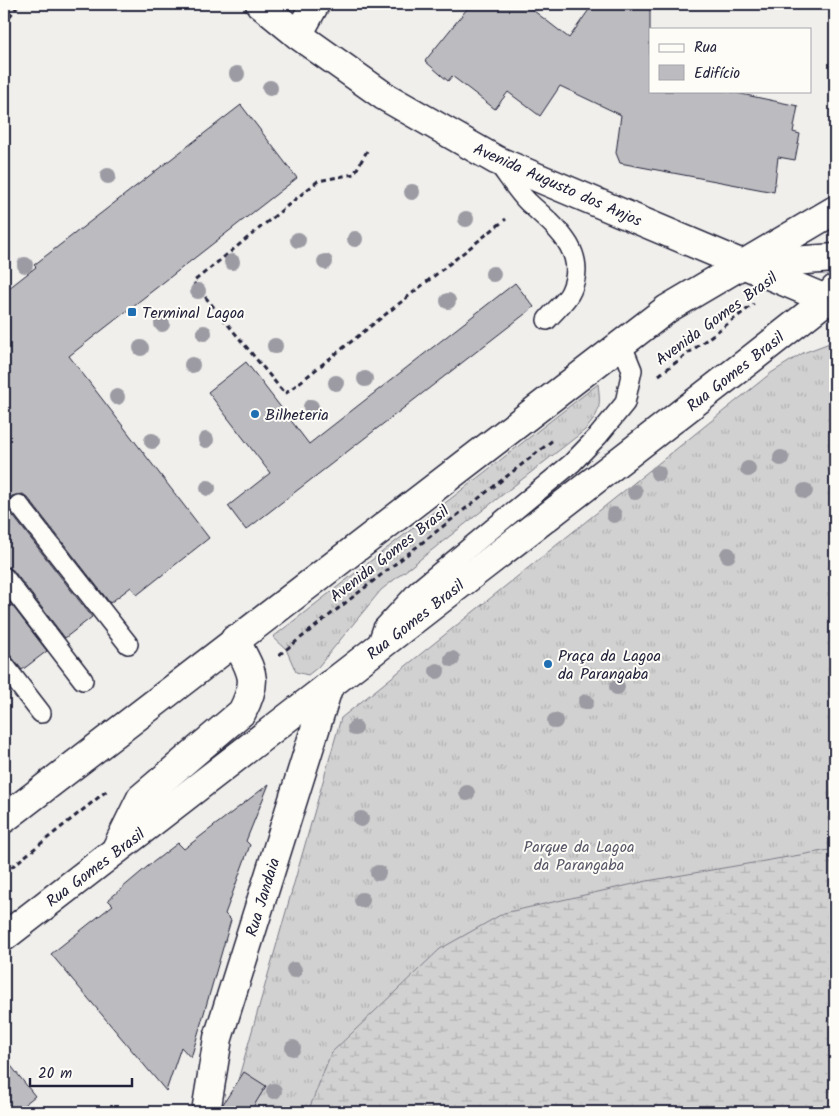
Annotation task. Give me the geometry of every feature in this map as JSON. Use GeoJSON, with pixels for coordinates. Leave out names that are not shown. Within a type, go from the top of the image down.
{"type":"FeatureCollection","features":[{"type":"Feature","properties":{"kind":"main road","name":"Avenida Augusto dos Anjos"},"geometry":{"type":"LineString","coordinates":[[260,4],[298,35],[384,96],[496,160],[784,283],[832,298]]}},
{"type":"Feature","properties":{"kind":"main road"},"geometry":{"type":"LineString","coordinates":[[298,35],[314,4]]}},
{"type":"Feature","properties":{"kind":"main road"},"geometry":{"type":"LineString","coordinates":[[4,819],[235,639],[667,309],[835,210]]}},
{"type":"Feature","properties":{"kind":"main road"},"geometry":{"type":"LineString","coordinates":[[742,265],[835,258]]}},
{"type":"Feature","properties":{"kind":"main road","name":"Rua Gomes Brasil"},"geometry":{"type":"LineString","coordinates":[[4,937],[832,298]]}},
{"type":"Feature","properties":{"kind":"main road"},"geometry":{"type":"LineString","coordinates":[[114,853],[141,798],[242,712],[252,693],[254,676],[235,639]]}},
{"type":"Feature","properties":{"kind":"main road","name":"Rua Jandaia"},"geometry":{"type":"LineString","coordinates":[[206,1112],[218,1038],[329,685]]}},
{"type":"Feature","properties":{"kind":"lane"},"geometry":{"type":"LineString","coordinates":[[496,160],[527,201],[553,223],[571,246],[577,271],[571,292],[546,320]]}},
{"type":"Feature","properties":{"kind":"lane"},"geometry":{"type":"LineString","coordinates":[[374,650],[383,628],[418,590],[572,463],[625,403],[632,370],[621,343]]}},
{"type":"Feature","properties":{"kind":"lane"},"geometry":{"type":"LineString","coordinates":[[19,505],[128,644]]}},
{"type":"Feature","properties":{"kind":"lane"},"geometry":{"type":"LineString","coordinates":[[4,577],[83,680]]}},
{"type":"Feature","properties":{"kind":"lane"},"geometry":{"type":"LineString","coordinates":[[4,665],[41,713]]}},
{"type":"Feature","properties":{"kind":"path"},"geometry":{"type":"LineString","coordinates":[[4,24],[19,4]]}},
{"type":"Feature","properties":{"kind":"path"},"geometry":{"type":"LineString","coordinates":[[367,151],[354,174],[318,181],[192,282],[285,394],[527,201]]}},
{"type":"Feature","properties":{"kind":"path","name":"Avenida Gomes Brasil"},"geometry":{"type":"LineString","coordinates":[[628,387],[646,385],[784,283]]}},
{"type":"Feature","properties":{"kind":"path","name":"Avenida Gomes Brasil"},"geometry":{"type":"LineString","coordinates":[[254,676],[561,434]]}},
{"type":"Feature","properties":{"kind":"path"},"geometry":{"type":"LineString","coordinates":[[4,873],[113,786]]}},
{"type":"Feature","properties":{"kind":"green space","name":"Parque da Lagoa da Parangaba"},"geometry":{"type":"Polygon","coordinates":[[[835,341],[835,1112],[229,1112],[341,718],[771,373],[803,353],[835,341]]]}},
{"type":"Feature","properties":{"kind":"green space"},"geometry":{"type":"Polygon","coordinates":[[[598,384],[598,409],[594,419],[585,430],[381,590],[318,667],[308,675],[296,672],[286,649],[273,637],[598,384]]]}},
{"type":"Feature","properties":{"kind":"green space"},"geometry":{"type":"Polygon","coordinates":[[[835,849],[835,1112],[308,1112],[331,1053],[440,949],[504,913],[647,881],[835,849]]]}},
{"type":"Feature","properties":{"kind":"building"},"geometry":{"type":"Polygon","coordinates":[[[471,4],[525,4],[569,38],[593,4],[650,4],[649,92],[732,92],[798,106],[793,132],[800,134],[795,160],[778,157],[774,192],[620,163],[616,153],[621,115],[560,86],[540,116],[508,92],[495,109],[452,76],[448,81],[425,61],[471,4]]]}},
{"type":"Feature","properties":{"kind":"building"},"geometry":{"type":"Polygon","coordinates":[[[241,105],[297,178],[69,356],[209,538],[137,595],[131,587],[110,603],[28,498],[23,494],[12,496],[8,501],[10,512],[92,617],[65,638],[13,570],[4,566],[4,292],[36,267],[34,265],[241,105]]]}},
{"type":"Feature","properties":{"kind":"building"},"geometry":{"type":"Polygon","coordinates":[[[515,283],[534,307],[246,530],[228,506],[270,473],[208,392],[246,362],[309,444],[515,283]]]}},
{"type":"Feature","properties":{"kind":"building"},"geometry":{"type":"Polygon","coordinates":[[[4,595],[47,651],[22,670],[4,647],[4,595]]]}},
{"type":"Feature","properties":{"kind":"building"},"geometry":{"type":"Polygon","coordinates":[[[269,784],[246,841],[250,845],[225,914],[231,920],[191,1058],[181,1047],[166,1091],[51,954],[113,905],[108,900],[147,867],[178,843],[184,849],[269,784]]]}},
{"type":"Feature","properties":{"kind":"building"},"geometry":{"type":"Polygon","coordinates":[[[4,1057],[35,1096],[15,1112],[4,1112],[4,1057]]]}},
{"type":"Feature","properties":{"kind":"building"},"geometry":{"type":"Polygon","coordinates":[[[244,1072],[266,1086],[250,1112],[222,1112],[223,1104],[244,1072]]]}},
{"type":"Feature","properties":{"kind":"place","name":"Terminal Lagoa"},"geometry":{"type":"Point","coordinates":[132,312]}},
{"type":"Feature","properties":{"kind":"place","name":"Bilheteria"},"geometry":{"type":"Point","coordinates":[255,414]}},
{"type":"Feature","properties":{"kind":"place","name":"Praça da Lagoa da Parangaba"},"geometry":{"type":"Point","coordinates":[548,664]}}]}
